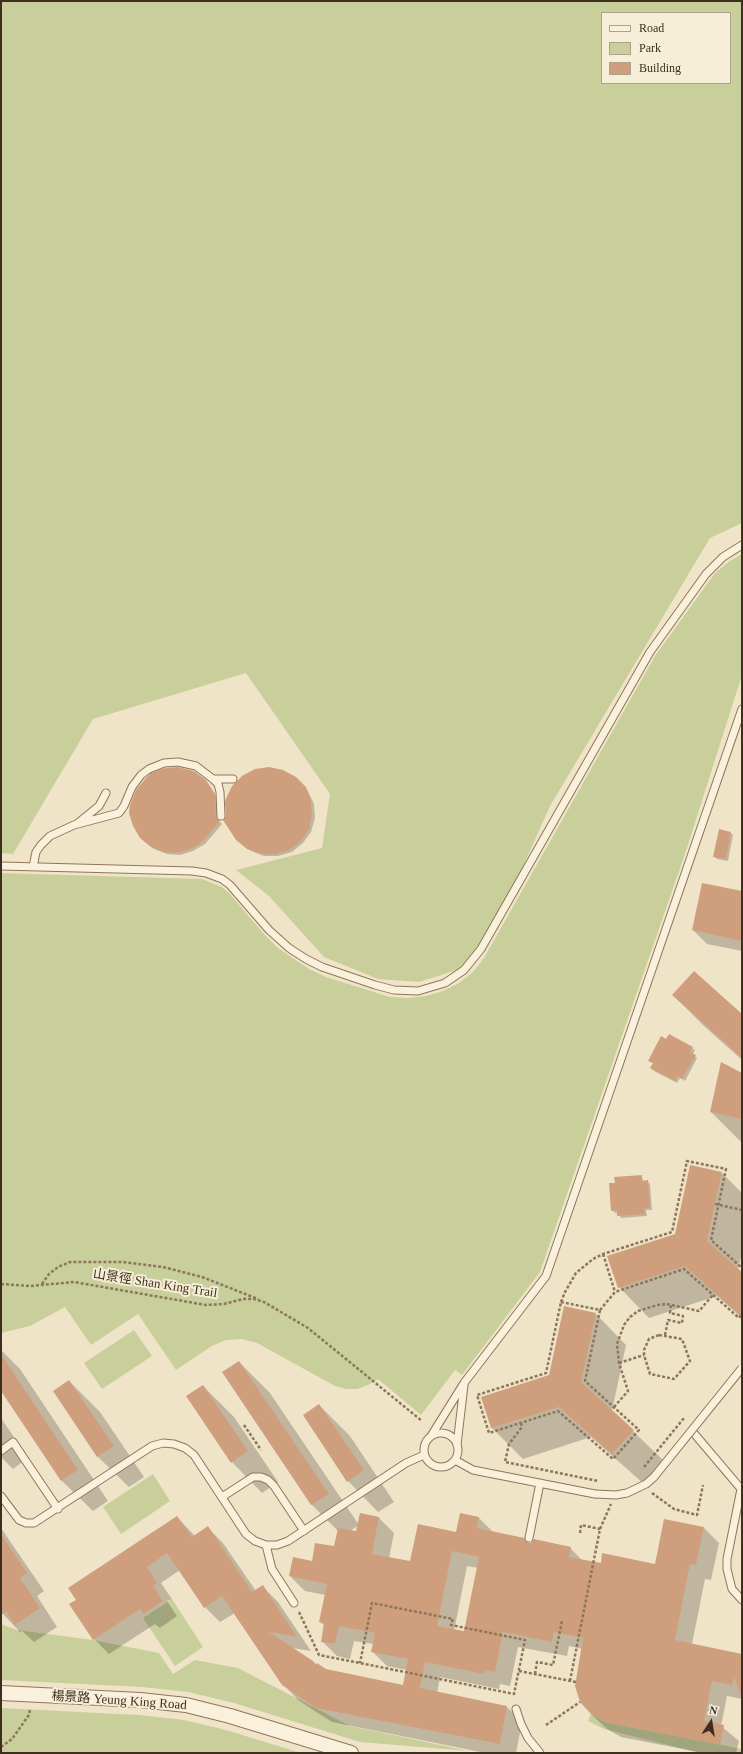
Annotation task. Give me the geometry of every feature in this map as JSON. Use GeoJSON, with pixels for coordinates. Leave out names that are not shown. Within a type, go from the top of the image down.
{"type":"FeatureCollection","features":[{"type":"Feature","properties":{"kind":"street","name":"楊景路 Yeung King Road"},"geometry":{"type":"LineString","coordinates":[[1,1694],[140,1700],[186,1705],[230,1716],[351,1753]]}},
{"type":"Feature","properties":{"kind":"lane"},"geometry":{"type":"LineString","coordinates":[[1,866],[192,871],[206,873],[222,878],[230,885],[269,930],[289,948],[306,960],[375,986],[398,991],[418,991],[445,983],[464,970],[481,949],[650,652],[706,574],[723,557],[742,546]]}},
{"type":"Feature","properties":{"kind":"lane"},"geometry":{"type":"LineString","coordinates":[[464,1383],[457,1445],[458,1453],[455,1460],[446,1466],[435,1466],[430,1464],[424,1455],[426,1442],[464,1383],[546,1276],[742,709]]}},
{"type":"Feature","properties":{"kind":"lane"},"geometry":{"type":"LineString","coordinates":[[33,867],[36,852],[41,845],[57,832],[74,825],[119,813],[124,806],[132,787],[141,775],[149,769],[164,763],[178,762],[196,766],[213,779],[218,784],[220,792],[221,816]]}},
{"type":"Feature","properties":{"kind":"lane"},"geometry":{"type":"LineString","coordinates":[[213,779],[233,779]]}},
{"type":"Feature","properties":{"kind":"lane"},"geometry":{"type":"LineString","coordinates":[[74,825],[93,811],[106,793]]}},
{"type":"Feature","properties":{"kind":"lane"},"geometry":{"type":"LineString","coordinates":[[455,1460],[473,1470],[595,1494],[616,1495],[627,1493],[646,1484],[654,1477],[742,1368]]}},
{"type":"Feature","properties":{"kind":"lane"},"geometry":{"type":"LineString","coordinates":[[692,1431],[742,1490],[727,1559],[727,1569],[732,1589],[742,1600]]}},
{"type":"Feature","properties":{"kind":"lane"},"geometry":{"type":"LineString","coordinates":[[431,1436],[443,1434],[449,1436],[457,1445]]}},
{"type":"Feature","properties":{"kind":"lane"},"geometry":{"type":"LineString","coordinates":[[1,1451],[13,1442],[58,1509]]}},
{"type":"Feature","properties":{"kind":"lane"},"geometry":{"type":"LineString","coordinates":[[1,1496],[13,1515],[26,1523],[34,1524],[152,1446],[174,1444],[185,1448],[194,1455],[246,1534],[255,1541],[266,1545],[277,1545],[288,1541],[304,1531],[406,1463],[424,1455]]}},
{"type":"Feature","properties":{"kind":"lane"},"geometry":{"type":"LineString","coordinates":[[222,1497],[253,1477],[261,1477],[268,1480],[274,1486],[304,1531]]}},
{"type":"Feature","properties":{"kind":"lane"},"geometry":{"type":"LineString","coordinates":[[529,1538],[540,1483]]}},
{"type":"Feature","properties":{"kind":"lane"},"geometry":{"type":"LineString","coordinates":[[266,1545],[272,1569],[294,1603]]}},
{"type":"Feature","properties":{"kind":"lane"},"geometry":{"type":"LineString","coordinates":[[516,1708],[521,1724],[528,1738],[540,1753]]}},
{"type":"Feature","properties":{"kind":"path"},"geometry":{"type":"LineString","coordinates":[[742,1268],[711,1240],[726,1169],[687,1161],[672,1232],[603,1254],[593,1259],[576,1273],[561,1302],[546,1373],[477,1395],[489,1433],[558,1411],[613,1459],[639,1430],[585,1381],[600,1310],[615,1292],[684,1269],[739,1318],[742,1314]]}},
{"type":"Feature","properties":{"kind":"path"},"geometry":{"type":"LineString","coordinates":[[715,1204],[742,1210]]}},
{"type":"Feature","properties":{"kind":"path"},"geometry":{"type":"LineString","coordinates":[[603,1254],[615,1292]]}},
{"type":"Feature","properties":{"kind":"path","name":"山景徑 Shan King Trail"},"geometry":{"type":"LineString","coordinates":[[42,1284],[49,1274],[58,1267],[70,1262],[122,1262],[163,1267],[202,1277],[241,1291],[286,1314],[313,1332],[422,1421]]}},
{"type":"Feature","properties":{"kind":"path","name":"山景徑 Shan King Trail"},"geometry":{"type":"LineString","coordinates":[[1,1284],[74,1282],[206,1305],[224,1304],[243,1299],[254,1299],[264,1302]]}},
{"type":"Feature","properties":{"kind":"path"},"geometry":{"type":"LineString","coordinates":[[614,1407],[628,1391],[617,1354],[620,1334],[630,1317],[647,1307],[657,1305],[671,1305],[699,1311],[713,1295]]}},
{"type":"Feature","properties":{"kind":"path"},"geometry":{"type":"LineString","coordinates":[[561,1302],[600,1310]]}},
{"type":"Feature","properties":{"kind":"path"},"geometry":{"type":"LineString","coordinates":[[665,1335],[668,1320],[682,1323],[684,1316],[670,1313],[671,1305]]}},
{"type":"Feature","properties":{"kind":"path"},"geometry":{"type":"LineString","coordinates":[[659,1335],[665,1335],[682,1338],[690,1361],[674,1379],[650,1374],[644,1356],[645,1344],[649,1339],[659,1335]]}},
{"type":"Feature","properties":{"kind":"path"},"geometry":{"type":"LineString","coordinates":[[619,1363],[644,1356]]}},
{"type":"Feature","properties":{"kind":"path"},"geometry":{"type":"LineString","coordinates":[[644,1467],[684,1418]]}},
{"type":"Feature","properties":{"kind":"path"},"geometry":{"type":"LineString","coordinates":[[521,1423],[522,1427],[509,1444],[505,1462],[598,1481]]}},
{"type":"Feature","properties":{"kind":"path"},"geometry":{"type":"LineString","coordinates":[[244,1425],[261,1450]]}},
{"type":"Feature","properties":{"kind":"path"},"geometry":{"type":"LineString","coordinates":[[648,1490],[674,1510],[697,1515],[703,1485]]}},
{"type":"Feature","properties":{"kind":"path"},"geometry":{"type":"LineString","coordinates":[[570,1681],[600,1529],[614,1499]]}},
{"type":"Feature","properties":{"kind":"path"},"geometry":{"type":"LineString","coordinates":[[580,1533],[581,1525],[600,1529]]}},
{"type":"Feature","properties":{"kind":"path"},"geometry":{"type":"LineString","coordinates":[[294,1603],[319,1655],[514,1694],[525,1640],[451,1625],[453,1619],[372,1603],[360,1663]]}},
{"type":"Feature","properties":{"kind":"path"},"geometry":{"type":"LineString","coordinates":[[535,1674],[537,1662],[553,1665],[562,1621]]}},
{"type":"Feature","properties":{"kind":"path"},"geometry":{"type":"LineString","coordinates":[[519,1671],[576,1682]]}},
{"type":"Feature","properties":{"kind":"path"},"geometry":{"type":"LineString","coordinates":[[546,1725],[580,1702]]}},
{"type":"Feature","properties":{"kind":"path"},"geometry":{"type":"LineString","coordinates":[[1,1747],[12,1739],[29,1715]]}},
{"type":"Feature","properties":{"kind":"green space"},"geometry":{"type":"Polygon","coordinates":[[[1,1],[742,1],[742,523],[710,538],[550,806],[491,938],[460,969],[419,982],[378,979],[324,957],[269,896],[236,870],[322,848],[330,794],[246,673],[93,719],[13,854],[1,853],[1,1]]]}},
{"type":"Feature","properties":{"kind":"green space"},"geometry":{"type":"Polygon","coordinates":[[[742,554],[742,675],[687,848],[540,1272],[462,1375],[455,1370],[421,1415],[378,1379],[357,1389],[346,1389],[335,1386],[257,1343],[242,1339],[226,1340],[212,1346],[176,1370],[138,1314],[91,1345],[65,1307],[30,1326],[1,1333],[1,873],[202,879],[222,887],[230,894],[278,948],[309,969],[326,977],[390,997],[408,998],[426,996],[443,991],[459,983],[473,972],[484,958],[655,656],[715,573],[742,554]]]}},
{"type":"Feature","properties":{"kind":"green space"},"geometry":{"type":"Polygon","coordinates":[[[134,1330],[152,1356],[102,1389],[84,1363],[134,1330]]]}},
{"type":"Feature","properties":{"kind":"green space"},"geometry":{"type":"Polygon","coordinates":[[[153,1474],[170,1501],[121,1534],[103,1507],[153,1474]]]}},
{"type":"Feature","properties":{"kind":"green space"},"geometry":{"type":"Polygon","coordinates":[[[172,1599],[203,1647],[175,1666],[143,1618],[172,1599]]]}},
{"type":"Feature","properties":{"kind":"green space"},"geometry":{"type":"Polygon","coordinates":[[[1,1624],[17,1630],[93,1640],[159,1653],[173,1674],[195,1660],[238,1668],[350,1726],[469,1751],[360,1742],[234,1703],[188,1692],[142,1687],[1,1680],[1,1624]]]}},
{"type":"Feature","properties":{"kind":"green space"},"geometry":{"type":"Polygon","coordinates":[[[1,1708],[139,1715],[184,1720],[226,1730],[301,1753],[1,1753],[1,1708]]]}},
{"type":"Feature","properties":{"kind":"green space"},"geometry":{"type":"Polygon","coordinates":[[[591,1714],[605,1722],[742,1749],[742,1753],[700,1753],[604,1729],[588,1721],[591,1714]]]}},
{"type":"Feature","properties":{"kind":"building"},"geometry":{"type":"Polygon","coordinates":[[[178,767],[194,771],[206,780],[215,794],[216,817],[220,821],[202,842],[191,849],[177,853],[164,852],[151,847],[140,838],[133,826],[129,813],[130,805],[136,790],[151,773],[165,768],[178,767]]]}},
{"type":"Feature","properties":{"kind":"building"},"geometry":{"type":"Polygon","coordinates":[[[269,767],[283,770],[296,777],[306,787],[311,801],[312,815],[309,829],[301,841],[289,850],[275,854],[261,854],[247,849],[236,840],[223,820],[226,816],[225,801],[232,786],[242,776],[255,769],[269,767]]]}},
{"type":"Feature","properties":{"kind":"building"},"geometry":{"type":"Polygon","coordinates":[[[719,829],[731,832],[726,859],[713,857],[719,829]]]}},
{"type":"Feature","properties":{"kind":"building"},"geometry":{"type":"Polygon","coordinates":[[[702,883],[742,891],[742,941],[692,930],[702,883]]]}},
{"type":"Feature","properties":{"kind":"building"},"geometry":{"type":"Polygon","coordinates":[[[694,971],[742,1014],[742,1058],[672,995],[694,971]]]}},
{"type":"Feature","properties":{"kind":"building"},"geometry":{"type":"Polygon","coordinates":[[[669,1034],[693,1047],[690,1052],[696,1055],[682,1079],[677,1076],[675,1081],[650,1068],[653,1063],[648,1061],[661,1036],[666,1039],[669,1034]]]}},
{"type":"Feature","properties":{"kind":"building"},"geometry":{"type":"Polygon","coordinates":[[[721,1062],[742,1073],[742,1119],[710,1112],[721,1062]]]}},
{"type":"Feature","properties":{"kind":"building"},"geometry":{"type":"Polygon","coordinates":[[[690,1165],[722,1172],[707,1241],[742,1272],[742,1317],[685,1266],[618,1288],[607,1256],[675,1234],[690,1165]]]}},
{"type":"Feature","properties":{"kind":"building"},"geometry":{"type":"Polygon","coordinates":[[[642,1175],[642,1181],[648,1180],[650,1208],[644,1208],[645,1214],[617,1216],[617,1210],[611,1211],[609,1183],[615,1183],[614,1177],[642,1175]]]}},
{"type":"Feature","properties":{"kind":"building"},"geometry":{"type":"Polygon","coordinates":[[[564,1306],[596,1313],[581,1382],[634,1430],[612,1454],[559,1407],[491,1428],[481,1397],[549,1375],[564,1306]]]}},
{"type":"Feature","properties":{"kind":"building"},"geometry":{"type":"Polygon","coordinates":[[[1,1354],[78,1470],[61,1481],[1,1391],[1,1354]]]}},
{"type":"Feature","properties":{"kind":"building"},"geometry":{"type":"Polygon","coordinates":[[[239,1361],[329,1494],[311,1505],[222,1372],[239,1361]]]}},
{"type":"Feature","properties":{"kind":"building"},"geometry":{"type":"Polygon","coordinates":[[[69,1380],[114,1446],[97,1457],[53,1391],[69,1380]]]}},
{"type":"Feature","properties":{"kind":"building"},"geometry":{"type":"Polygon","coordinates":[[[203,1385],[248,1451],[231,1463],[186,1396],[203,1385]]]}},
{"type":"Feature","properties":{"kind":"building"},"geometry":{"type":"Polygon","coordinates":[[[319,1404],[364,1470],[347,1482],[303,1415],[319,1404]]]}},
{"type":"Feature","properties":{"kind":"building"},"geometry":{"type":"Polygon","coordinates":[[[360,1513],[379,1517],[372,1554],[410,1561],[418,1524],[456,1532],[460,1513],[479,1517],[477,1528],[524,1538],[528,1543],[531,1543],[534,1539],[571,1547],[569,1557],[601,1563],[602,1553],[655,1564],[664,1519],[704,1527],[696,1565],[690,1564],[675,1640],[742,1654],[742,1693],[740,1693],[734,1676],[732,1685],[712,1681],[704,1721],[724,1725],[720,1745],[605,1722],[591,1714],[580,1702],[575,1686],[583,1638],[554,1632],[552,1642],[503,1632],[495,1672],[485,1670],[484,1674],[425,1662],[420,1688],[507,1706],[500,1744],[316,1708],[282,1685],[222,1596],[204,1608],[167,1553],[147,1567],[157,1583],[153,1586],[163,1601],[144,1614],[140,1609],[93,1640],[69,1604],[76,1600],[68,1588],[177,1516],[192,1537],[208,1526],[252,1592],[263,1585],[297,1637],[269,1632],[313,1661],[316,1665],[317,1663],[326,1669],[403,1685],[408,1659],[371,1652],[375,1633],[339,1626],[335,1644],[321,1642],[324,1623],[319,1622],[327,1584],[289,1576],[293,1557],[312,1561],[315,1543],[334,1546],[338,1528],[356,1531],[360,1513]],[[452,1551],[437,1626],[464,1631],[479,1557],[452,1551]]]}},
{"type":"Feature","properties":{"kind":"building"},"geometry":{"type":"Polygon","coordinates":[[[1,1534],[27,1573],[20,1578],[40,1608],[15,1625],[6,1611],[1,1615],[1,1534]]]}}]}
